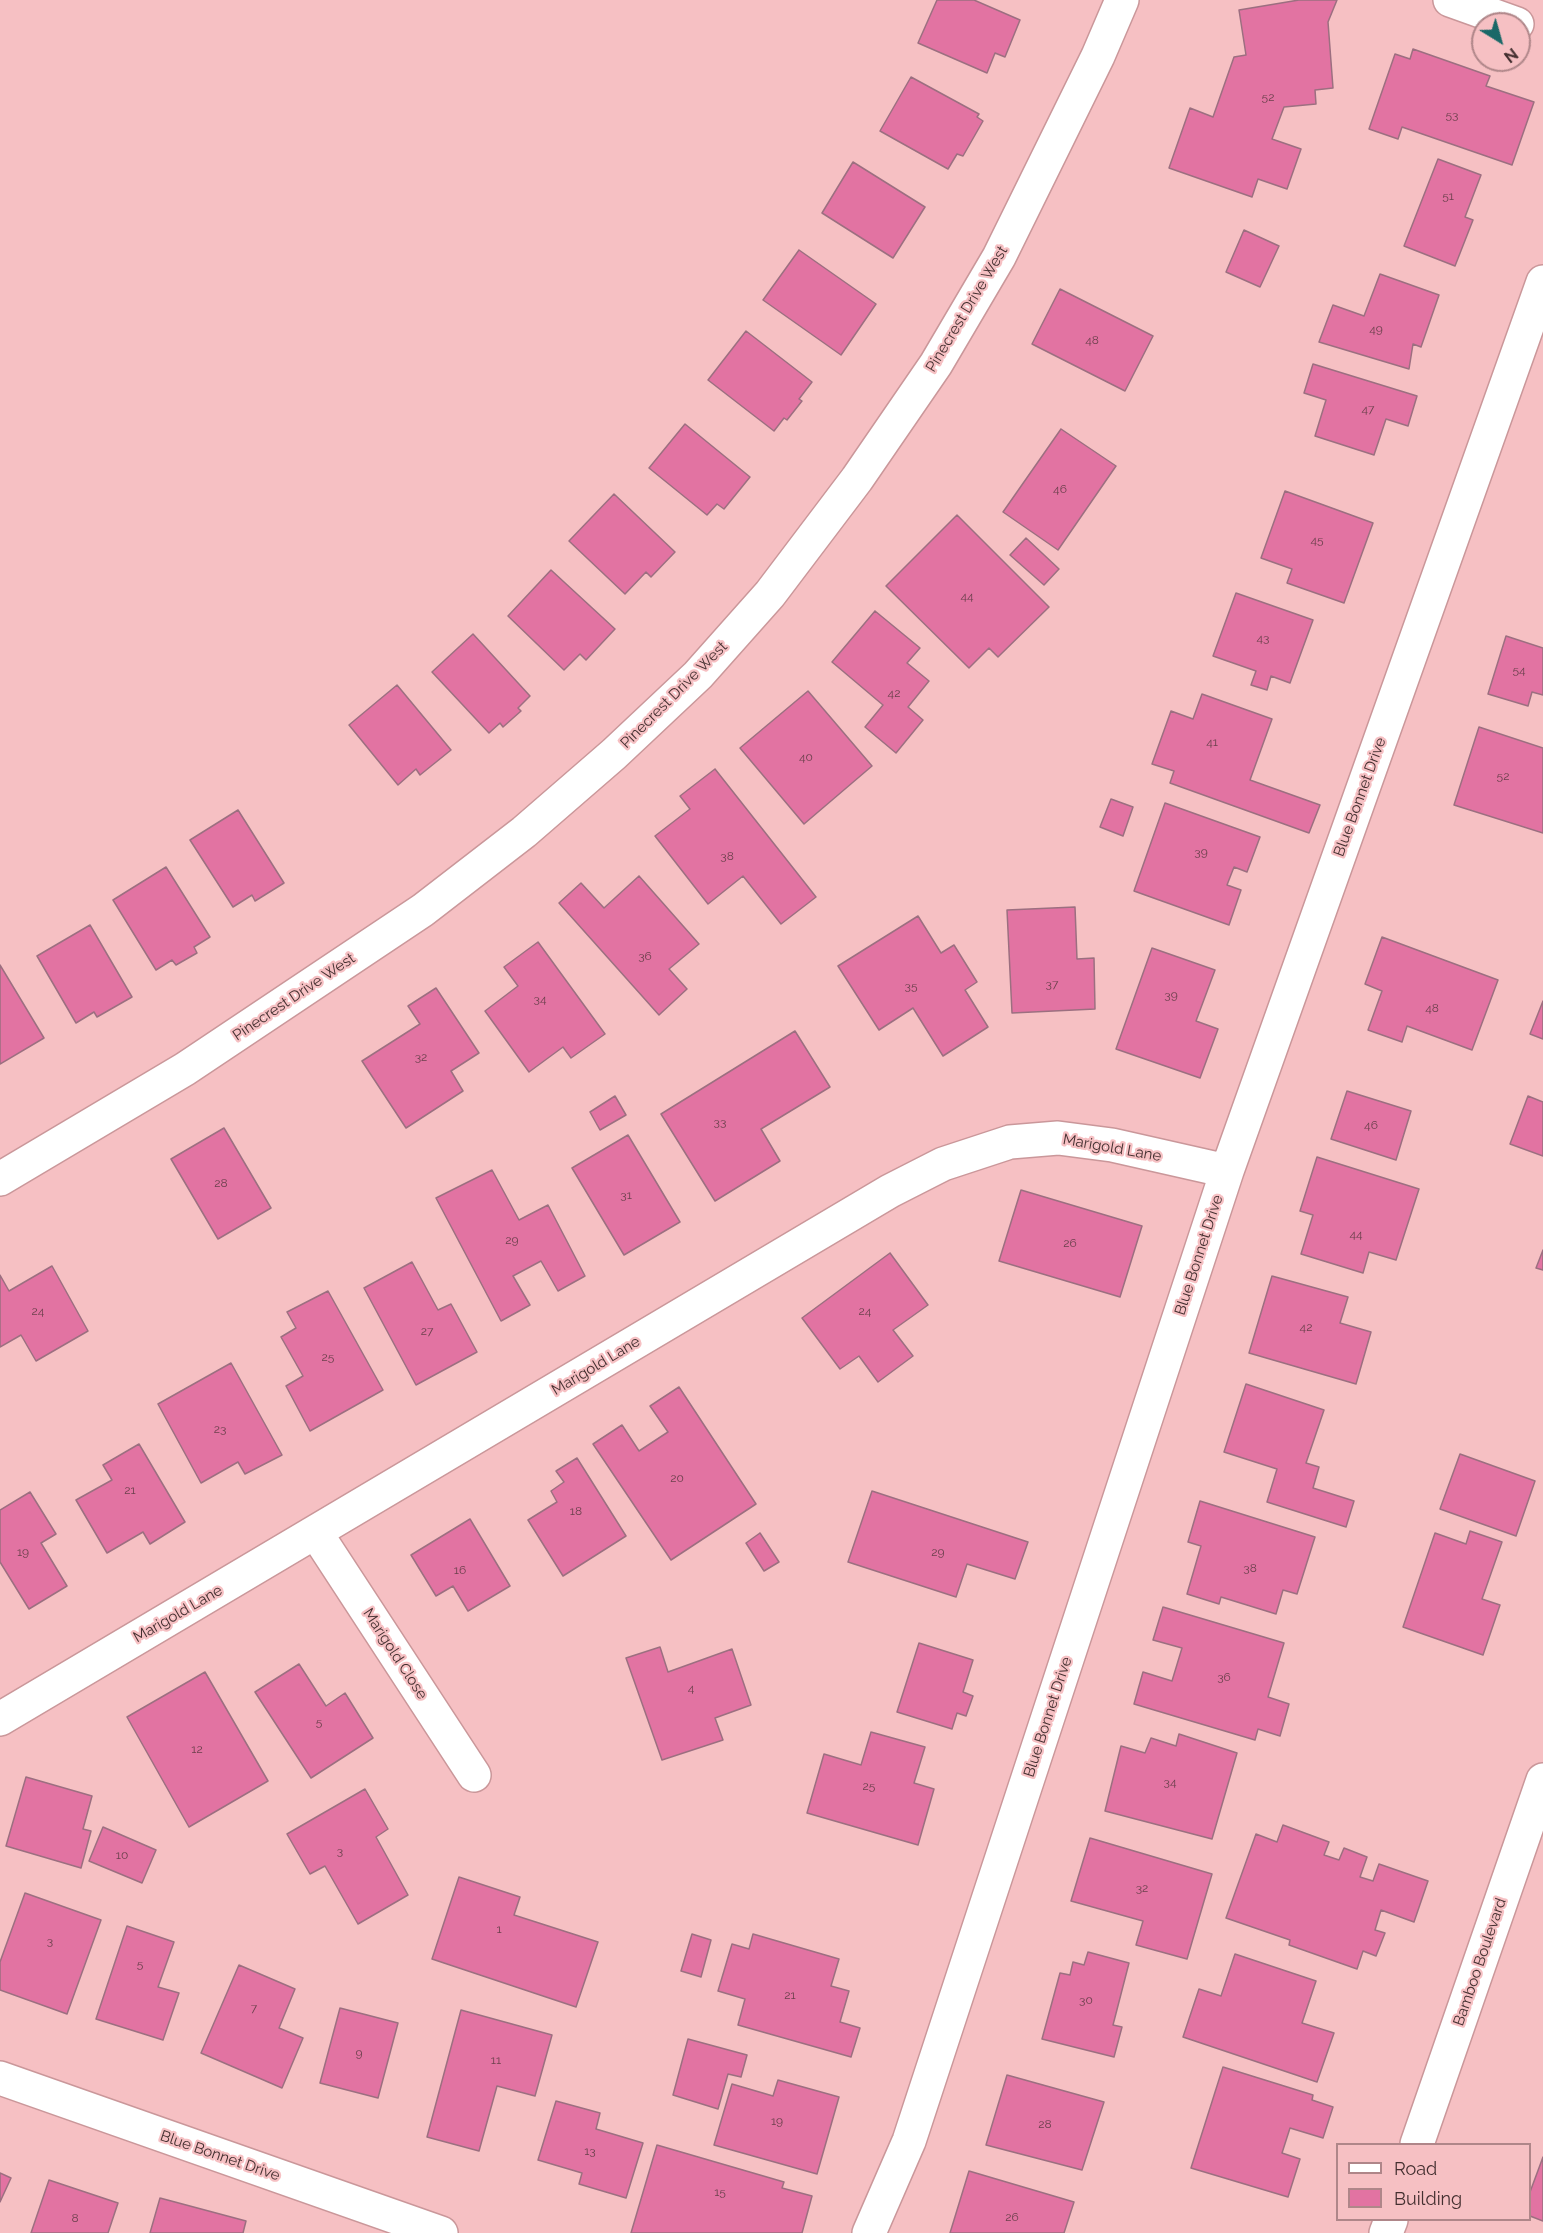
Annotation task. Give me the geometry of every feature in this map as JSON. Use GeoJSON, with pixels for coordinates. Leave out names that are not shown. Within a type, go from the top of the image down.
{"type":"FeatureCollection","features":[{"type":"Feature","properties":{"kind":"street","name":"Pinecrest Drive West"},"geometry":{"type":"LineString","coordinates":[[0,1179],[185,1069],[423,910],[551,809],[698,675],[770,594],[857,479],[936,364],[999,257],[1098,56],[1122,0]]}},
{"type":"Feature","properties":{"kind":"street"},"geometry":{"type":"LineString","coordinates":[[1450,0],[1484,12]]}},
{"type":"Feature","properties":{"kind":"street","name":"Blue Bonnet Drive"},"geometry":{"type":"LineString","coordinates":[[869,2233],[909,2141],[1227,1171],[1543,282]]}},
{"type":"Feature","properties":{"kind":"street","name":"Marigold Lane"},"geometry":{"type":"LineString","coordinates":[[0,1719],[890,1191],[943,1164],[1010,1142],[1058,1138],[1112,1145],[1227,1171]]}},
{"type":"Feature","properties":{"kind":"street","name":"Marigold Close"},"geometry":{"type":"LineString","coordinates":[[316,1533],[474,1775]]}},
{"type":"Feature","properties":{"kind":"street","name":"Bamboo Boulevard"},"geometry":{"type":"LineString","coordinates":[[1418,2143],[1543,1780]]}},
{"type":"Feature","properties":{"kind":"street","name":"Blue Bonnet Drive"},"geometry":{"type":"LineString","coordinates":[[0,2078],[441,2233]]}},
{"type":"Feature","properties":{"kind":"building"},"geometry":{"type":"Polygon","coordinates":[[[937,0],[974,0],[1020,20],[1005,57],[995,53],[987,73],[918,43],[937,0]]]}},
{"type":"Feature","properties":{"kind":"building"},"geometry":{"type":"Polygon","coordinates":[[[1299,0],[1337,0],[1328,22],[1333,88],[1315,90],[1316,104],[1284,107],[1272,139],[1301,149],[1287,189],[1258,179],[1252,197],[1169,168],[1190,108],[1213,117],[1234,57],[1246,55],[1239,10],[1299,0]]]}},
{"type":"Feature","properties":{"kind":"building"},"geometry":{"type":"Polygon","coordinates":[[[1413,49],[1471,69],[1471,72],[1490,76],[1486,86],[1534,102],[1512,165],[1402,127],[1398,139],[1369,129],[1395,54],[1410,59],[1413,49]]]}},
{"type":"Feature","properties":{"kind":"building"},"geometry":{"type":"Polygon","coordinates":[[[911,77],[979,114],[977,117],[983,121],[963,156],[957,154],[948,169],[880,131],[911,77]]]}},
{"type":"Feature","properties":{"kind":"building"},"geometry":{"type":"Polygon","coordinates":[[[1438,159],[1481,175],[1465,217],[1473,220],[1455,266],[1404,246],[1438,159]]]}},
{"type":"Feature","properties":{"kind":"building"},"geometry":{"type":"Polygon","coordinates":[[[853,162],[925,207],[893,258],[822,213],[853,162]]]}},
{"type":"Feature","properties":{"kind":"building"},"geometry":{"type":"Polygon","coordinates":[[[1244,230],[1279,246],[1260,287],[1226,272],[1244,230]]]}},
{"type":"Feature","properties":{"kind":"building"},"geometry":{"type":"Polygon","coordinates":[[[799,250],[876,304],[841,355],[763,300],[799,250]]]}},
{"type":"Feature","properties":{"kind":"building"},"geometry":{"type":"Polygon","coordinates":[[[1380,274],[1439,295],[1421,347],[1413,344],[1409,369],[1319,342],[1333,305],[1364,316],[1380,274]]]}},
{"type":"Feature","properties":{"kind":"building"},"geometry":{"type":"Polygon","coordinates":[[[1060,289],[1153,336],[1125,391],[1032,344],[1060,289]]]}},
{"type":"Feature","properties":{"kind":"building"},"geometry":{"type":"Polygon","coordinates":[[[746,331],[812,382],[799,399],[802,401],[787,420],[784,418],[774,431],[708,380],[746,331]]]}},
{"type":"Feature","properties":{"kind":"building"},"geometry":{"type":"Polygon","coordinates":[[[1313,364],[1417,396],[1408,426],[1386,419],[1374,455],[1315,436],[1326,400],[1304,393],[1313,364]]]}},
{"type":"Feature","properties":{"kind":"building"},"geometry":{"type":"Polygon","coordinates":[[[685,424],[750,477],[724,509],[717,504],[707,515],[649,468],[685,424]]]}},
{"type":"Feature","properties":{"kind":"building"},"geometry":{"type":"Polygon","coordinates":[[[1061,429],[1116,466],[1058,550],[1003,512],[1061,429]]]}},
{"type":"Feature","properties":{"kind":"building"},"geometry":{"type":"Polygon","coordinates":[[[1285,491],[1373,523],[1344,603],[1287,583],[1292,569],[1261,558],[1285,491]]]}},
{"type":"Feature","properties":{"kind":"building"},"geometry":{"type":"Polygon","coordinates":[[[614,494],[675,552],[651,577],[646,572],[625,594],[569,541],[614,494]]]}},
{"type":"Feature","properties":{"kind":"building"},"geometry":{"type":"Polygon","coordinates":[[[957,515],[1049,607],[998,657],[989,648],[969,668],[886,586],[957,515]]]}},
{"type":"Feature","properties":{"kind":"building"},"geometry":{"type":"Polygon","coordinates":[[[1026,538],[1059,569],[1044,585],[1010,555],[1026,538]]]}},
{"type":"Feature","properties":{"kind":"building"},"geometry":{"type":"Polygon","coordinates":[[[551,570],[615,629],[586,660],[580,654],[564,670],[508,616],[551,570]]]}},
{"type":"Feature","properties":{"kind":"building"},"geometry":{"type":"Polygon","coordinates":[[[1236,593],[1313,620],[1290,683],[1271,676],[1267,690],[1251,685],[1256,671],[1213,656],[1236,593]]]}},
{"type":"Feature","properties":{"kind":"building"},"geometry":{"type":"Polygon","coordinates":[[[875,611],[920,648],[907,663],[929,681],[908,707],[923,720],[896,753],[865,727],[883,705],[832,662],[875,611]]]}},
{"type":"Feature","properties":{"kind":"building"},"geometry":{"type":"Polygon","coordinates":[[[473,634],[530,696],[518,708],[521,711],[503,727],[500,723],[489,733],[432,672],[473,634]]]}},
{"type":"Feature","properties":{"kind":"building"},"geometry":{"type":"Polygon","coordinates":[[[1506,636],[1543,648],[1543,695],[1532,692],[1528,706],[1488,694],[1506,636]]]}},
{"type":"Feature","properties":{"kind":"building"},"geometry":{"type":"Polygon","coordinates":[[[397,685],[451,750],[420,775],[416,769],[398,785],[349,725],[397,685]]]}},
{"type":"Feature","properties":{"kind":"building"},"geometry":{"type":"Polygon","coordinates":[[[808,691],[872,766],[804,824],[740,748],[808,691]]]}},
{"type":"Feature","properties":{"kind":"building"},"geometry":{"type":"Polygon","coordinates":[[[1202,694],[1272,719],[1250,780],[1320,805],[1309,833],[1170,783],[1174,771],[1152,764],[1171,711],[1193,719],[1202,694]]]}},
{"type":"Feature","properties":{"kind":"building"},"geometry":{"type":"Polygon","coordinates":[[[1479,727],[1543,748],[1543,833],[1454,805],[1479,727]]]}},
{"type":"Feature","properties":{"kind":"building"},"geometry":{"type":"Polygon","coordinates":[[[715,769],[816,897],[781,924],[743,876],[708,904],[655,836],[690,809],[680,796],[715,769]]]}},
{"type":"Feature","properties":{"kind":"building"},"geometry":{"type":"Polygon","coordinates":[[[1111,799],[1133,807],[1123,836],[1100,827],[1111,799]]]}},
{"type":"Feature","properties":{"kind":"building"},"geometry":{"type":"Polygon","coordinates":[[[1165,803],[1260,837],[1247,872],[1234,867],[1227,885],[1241,890],[1229,925],[1134,891],[1165,803]]]}},
{"type":"Feature","properties":{"kind":"building"},"geometry":{"type":"Polygon","coordinates":[[[238,810],[284,883],[255,901],[252,895],[233,907],[190,840],[238,810]]]}},
{"type":"Feature","properties":{"kind":"building"},"geometry":{"type":"Polygon","coordinates":[[[166,867],[210,937],[194,947],[197,953],[176,965],[172,960],[156,970],[113,900],[166,867]]]}},
{"type":"Feature","properties":{"kind":"building"},"geometry":{"type":"Polygon","coordinates":[[[639,876],[699,944],[669,969],[687,989],[659,1015],[559,903],[581,883],[604,908],[639,876]]]}},
{"type":"Feature","properties":{"kind":"building"},"geometry":{"type":"Polygon","coordinates":[[[1075,907],[1077,959],[1094,958],[1095,1009],[1012,1013],[1007,910],[1075,907]]]}},
{"type":"Feature","properties":{"kind":"building"},"geometry":{"type":"Polygon","coordinates":[[[918,916],[941,953],[954,945],[977,982],[965,990],[988,1027],[943,1056],[913,1008],[879,1030],[838,966],[918,916]]]}},
{"type":"Feature","properties":{"kind":"building"},"geometry":{"type":"Polygon","coordinates":[[[90,925],[132,997],[97,1017],[94,1012],[76,1023],[37,956],[90,925]]]}},
{"type":"Feature","properties":{"kind":"building"},"geometry":{"type":"Polygon","coordinates":[[[1382,937],[1498,980],[1472,1050],[1407,1026],[1402,1042],[1368,1030],[1382,991],[1365,984],[1382,937]]]}},
{"type":"Feature","properties":{"kind":"building"},"geometry":{"type":"Polygon","coordinates":[[[538,942],[605,1034],[571,1058],[563,1047],[529,1072],[485,1011],[518,986],[504,967],[538,942]]]}},
{"type":"Feature","properties":{"kind":"building"},"geometry":{"type":"Polygon","coordinates":[[[1152,948],[1215,970],[1196,1021],[1218,1029],[1200,1078],[1116,1049],[1152,948]]]}},
{"type":"Feature","properties":{"kind":"building"},"geometry":{"type":"Polygon","coordinates":[[[0,965],[44,1038],[0,1064],[0,965]]]}},
{"type":"Feature","properties":{"kind":"building"},"geometry":{"type":"Polygon","coordinates":[[[436,988],[479,1053],[451,1071],[463,1091],[406,1128],[362,1061],[420,1024],[408,1006],[436,988]]]}},
{"type":"Feature","properties":{"kind":"building"},"geometry":{"type":"Polygon","coordinates":[[[1543,1001],[1543,1039],[1530,1034],[1543,1001]]]}},
{"type":"Feature","properties":{"kind":"building"},"geometry":{"type":"Polygon","coordinates":[[[795,1031],[830,1087],[761,1129],[780,1161],[715,1201],[661,1114],[795,1031]]]}},
{"type":"Feature","properties":{"kind":"building"},"geometry":{"type":"Polygon","coordinates":[[[1347,1091],[1411,1111],[1396,1160],[1331,1139],[1347,1091]]]}},
{"type":"Feature","properties":{"kind":"building"},"geometry":{"type":"Polygon","coordinates":[[[615,1096],[626,1115],[600,1130],[590,1112],[615,1096]]]}},
{"type":"Feature","properties":{"kind":"building"},"geometry":{"type":"Polygon","coordinates":[[[1528,1096],[1543,1102],[1543,1156],[1510,1144],[1528,1096]]]}},
{"type":"Feature","properties":{"kind":"building"},"geometry":{"type":"Polygon","coordinates":[[[224,1128],[271,1208],[218,1239],[171,1159],[224,1128]]]}},
{"type":"Feature","properties":{"kind":"building"},"geometry":{"type":"Polygon","coordinates":[[[628,1135],[680,1222],[624,1255],[572,1168],[628,1135]]]}},
{"type":"Feature","properties":{"kind":"building"},"geometry":{"type":"Polygon","coordinates":[[[1317,1157],[1419,1189],[1396,1260],[1369,1252],[1363,1273],[1301,1254],[1313,1215],[1300,1211],[1317,1157]]]}},
{"type":"Feature","properties":{"kind":"building"},"geometry":{"type":"Polygon","coordinates":[[[492,1170],[519,1220],[548,1205],[585,1276],[558,1291],[541,1261],[513,1276],[530,1305],[501,1321],[436,1198],[492,1170]]]}},
{"type":"Feature","properties":{"kind":"building"},"geometry":{"type":"Polygon","coordinates":[[[1021,1190],[1142,1226],[1120,1297],[999,1261],[1021,1190]]]}},
{"type":"Feature","properties":{"kind":"building"},"geometry":{"type":"Polygon","coordinates":[[[1543,1250],[1543,1270],[1536,1268],[1543,1250]]]}},
{"type":"Feature","properties":{"kind":"building"},"geometry":{"type":"Polygon","coordinates":[[[890,1253],[928,1305],[893,1330],[913,1356],[878,1382],[859,1356],[840,1369],[802,1318],[890,1253]]]}},
{"type":"Feature","properties":{"kind":"building"},"geometry":{"type":"Polygon","coordinates":[[[412,1262],[438,1310],[451,1304],[477,1352],[416,1385],[364,1288],[412,1262]]]}},
{"type":"Feature","properties":{"kind":"building"},"geometry":{"type":"Polygon","coordinates":[[[52,1266],[88,1331],[36,1361],[21,1335],[0,1347],[0,1275],[9,1291],[52,1266]]]}},
{"type":"Feature","properties":{"kind":"building"},"geometry":{"type":"Polygon","coordinates":[[[1272,1276],[1348,1297],[1340,1323],[1371,1332],[1356,1384],[1249,1353],[1272,1276]]]}},
{"type":"Feature","properties":{"kind":"building"},"geometry":{"type":"Polygon","coordinates":[[[328,1291],[383,1390],[310,1431],[286,1386],[303,1376],[281,1337],[296,1328],[287,1312],[328,1291]]]}},
{"type":"Feature","properties":{"kind":"building"},"geometry":{"type":"Polygon","coordinates":[[[231,1363],[282,1455],[245,1474],[238,1462],[201,1483],[158,1404],[231,1363]]]}},
{"type":"Feature","properties":{"kind":"building"},"geometry":{"type":"Polygon","coordinates":[[[1246,1384],[1324,1410],[1306,1463],[1319,1467],[1313,1488],[1354,1501],[1346,1527],[1267,1502],[1277,1469],[1224,1452],[1246,1384]]]}},
{"type":"Feature","properties":{"kind":"building"},"geometry":{"type":"Polygon","coordinates":[[[679,1387],[756,1504],[671,1560],[593,1444],[622,1425],[639,1451],[668,1432],[650,1406],[679,1387]]]}},
{"type":"Feature","properties":{"kind":"building"},"geometry":{"type":"Polygon","coordinates":[[[139,1444],[185,1522],[150,1544],[143,1532],[107,1553],[76,1500],[112,1480],[103,1465],[139,1444]]]}},
{"type":"Feature","properties":{"kind":"building"},"geometry":{"type":"Polygon","coordinates":[[[1460,1454],[1535,1481],[1516,1536],[1440,1509],[1460,1454]]]}},
{"type":"Feature","properties":{"kind":"building"},"geometry":{"type":"Polygon","coordinates":[[[577,1458],[626,1536],[563,1576],[528,1520],[557,1502],[551,1491],[564,1482],[556,1471],[577,1458]]]}},
{"type":"Feature","properties":{"kind":"building"},"geometry":{"type":"Polygon","coordinates":[[[872,1491],[1028,1542],[1015,1579],[967,1564],[956,1597],[848,1562],[872,1491]]]}},
{"type":"Feature","properties":{"kind":"building"},"geometry":{"type":"Polygon","coordinates":[[[30,1492],[56,1534],[41,1543],[67,1586],[29,1609],[0,1562],[0,1510],[30,1492]]]}},
{"type":"Feature","properties":{"kind":"building"},"geometry":{"type":"Polygon","coordinates":[[[1200,1501],[1315,1537],[1297,1594],[1283,1590],[1276,1614],[1221,1597],[1219,1604],[1187,1594],[1201,1546],[1188,1542],[1200,1501]]]}},
{"type":"Feature","properties":{"kind":"building"},"geometry":{"type":"Polygon","coordinates":[[[470,1519],[510,1586],[468,1611],[453,1586],[436,1596],[411,1555],[470,1519]]]}},
{"type":"Feature","properties":{"kind":"building"},"geometry":{"type":"Polygon","coordinates":[[[1470,1531],[1502,1542],[1482,1599],[1500,1605],[1483,1655],[1403,1627],[1435,1533],[1466,1544],[1470,1531]]]}},
{"type":"Feature","properties":{"kind":"building"},"geometry":{"type":"Polygon","coordinates":[[[760,1533],[779,1562],[764,1571],[746,1543],[760,1533]]]}},
{"type":"Feature","properties":{"kind":"building"},"geometry":{"type":"Polygon","coordinates":[[[1163,1607],[1284,1643],[1268,1697],[1289,1704],[1280,1736],[1258,1729],[1255,1740],[1134,1704],[1143,1672],[1172,1681],[1182,1648],[1153,1640],[1163,1607]]]}},
{"type":"Feature","properties":{"kind":"building"},"geometry":{"type":"Polygon","coordinates":[[[919,1643],[973,1660],[963,1692],[973,1696],[966,1716],[957,1713],[952,1729],[897,1712],[919,1643]]]}},
{"type":"Feature","properties":{"kind":"building"},"geometry":{"type":"Polygon","coordinates":[[[660,1647],[668,1672],[732,1649],[751,1705],[715,1718],[723,1740],[662,1760],[626,1658],[660,1647]]]}},
{"type":"Feature","properties":{"kind":"building"},"geometry":{"type":"Polygon","coordinates":[[[299,1664],[326,1706],[345,1693],[373,1738],[311,1778],[255,1692],[299,1664]]]}},
{"type":"Feature","properties":{"kind":"building"},"geometry":{"type":"Polygon","coordinates":[[[205,1672],[268,1781],[189,1827],[127,1717],[205,1672]]]}},
{"type":"Feature","properties":{"kind":"building"},"geometry":{"type":"Polygon","coordinates":[[[871,1732],[925,1747],[914,1783],[934,1789],[918,1845],[807,1813],[824,1754],[861,1765],[871,1732]]]}},
{"type":"Feature","properties":{"kind":"building"},"geometry":{"type":"Polygon","coordinates":[[[1179,1734],[1237,1753],[1212,1839],[1105,1811],[1121,1746],[1145,1753],[1151,1738],[1176,1746],[1179,1734]]]}},
{"type":"Feature","properties":{"kind":"building"},"geometry":{"type":"Polygon","coordinates":[[[26,1777],[92,1796],[83,1829],[91,1831],[81,1868],[6,1846],[26,1777]]]}},
{"type":"Feature","properties":{"kind":"building"},"geometry":{"type":"Polygon","coordinates":[[[365,1789],[388,1829],[376,1837],[408,1895],[358,1924],[325,1866],[310,1874],[287,1834],[365,1789]]]}},
{"type":"Feature","properties":{"kind":"building"},"geometry":{"type":"Polygon","coordinates":[[[1283,1825],[1329,1842],[1324,1855],[1339,1860],[1344,1848],[1367,1857],[1360,1877],[1373,1881],[1379,1864],[1428,1881],[1414,1922],[1381,1910],[1375,1930],[1385,1933],[1376,1956],[1363,1951],[1357,1969],[1289,1945],[1290,1940],[1226,1918],[1256,1834],[1277,1842],[1283,1825]]]}},
{"type":"Feature","properties":{"kind":"building"},"geometry":{"type":"Polygon","coordinates":[[[103,1827],[156,1850],[142,1883],[89,1861],[103,1827]]]}},
{"type":"Feature","properties":{"kind":"building"},"geometry":{"type":"Polygon","coordinates":[[[1090,1838],[1212,1874],[1187,1959],[1136,1945],[1143,1921],[1071,1901],[1090,1838]]]}},
{"type":"Feature","properties":{"kind":"building"},"geometry":{"type":"Polygon","coordinates":[[[459,1877],[520,1897],[514,1915],[598,1942],[576,2007],[432,1959],[459,1877]]]}},
{"type":"Feature","properties":{"kind":"building"},"geometry":{"type":"Polygon","coordinates":[[[25,1893],[101,1920],[67,2014],[0,1990],[0,1962],[25,1893]]]}},
{"type":"Feature","properties":{"kind":"building"},"geometry":{"type":"Polygon","coordinates":[[[127,1926],[174,1942],[158,1987],[179,1993],[163,2040],[96,2019],[127,1926]]]}},
{"type":"Feature","properties":{"kind":"building"},"geometry":{"type":"Polygon","coordinates":[[[692,1934],[711,1940],[701,1977],[681,1971],[692,1934]]]}},
{"type":"Feature","properties":{"kind":"building"},"geometry":{"type":"Polygon","coordinates":[[[753,1934],[839,1959],[831,1986],[849,1991],[840,2022],[860,2028],[851,2057],[738,2025],[745,1999],[718,1991],[732,1944],[749,1949],[753,1934]]]}},
{"type":"Feature","properties":{"kind":"building"},"geometry":{"type":"Polygon","coordinates":[[[1088,1952],[1129,1963],[1113,2025],[1122,2027],[1114,2057],[1042,2039],[1060,1973],[1070,1975],[1073,1962],[1084,1965],[1088,1952]]]}},
{"type":"Feature","properties":{"kind":"building"},"geometry":{"type":"Polygon","coordinates":[[[1235,1954],[1316,1981],[1302,2023],[1334,2033],[1317,2082],[1183,2037],[1199,1989],[1221,1996],[1235,1954]]]}},
{"type":"Feature","properties":{"kind":"building"},"geometry":{"type":"Polygon","coordinates":[[[239,1965],[295,1989],[279,2028],[303,2038],[282,2088],[201,2053],[239,1965]]]}},
{"type":"Feature","properties":{"kind":"building"},"geometry":{"type":"Polygon","coordinates":[[[340,2008],[398,2023],[378,2098],[320,2083],[340,2008]]]}},
{"type":"Feature","properties":{"kind":"building"},"geometry":{"type":"Polygon","coordinates":[[[461,2010],[552,2035],[535,2096],[497,2086],[479,2151],[427,2137],[461,2010]]]}},
{"type":"Feature","properties":{"kind":"building"},"geometry":{"type":"Polygon","coordinates":[[[688,2039],[747,2055],[741,2077],[728,2074],[718,2109],[673,2095],[688,2039]]]}},
{"type":"Feature","properties":{"kind":"building"},"geometry":{"type":"Polygon","coordinates":[[[1223,2067],[1313,2095],[1312,2100],[1333,2107],[1323,2138],[1290,2128],[1282,2153],[1300,2159],[1288,2197],[1191,2168],[1223,2067]]]}},
{"type":"Feature","properties":{"kind":"building"},"geometry":{"type":"Polygon","coordinates":[[[1007,2075],[1104,2102],[1082,2170],[986,2145],[1007,2075]]]}},
{"type":"Feature","properties":{"kind":"building"},"geometry":{"type":"Polygon","coordinates":[[[778,2080],[839,2097],[817,2174],[714,2145],[732,2084],[773,2096],[778,2080]]]}},
{"type":"Feature","properties":{"kind":"building"},"geometry":{"type":"Polygon","coordinates":[[[556,2101],[600,2113],[596,2129],[643,2143],[626,2198],[579,2184],[582,2173],[538,2160],[556,2101]]]}},
{"type":"Feature","properties":{"kind":"building"},"geometry":{"type":"Polygon","coordinates":[[[657,2145],[784,2182],[782,2188],[812,2196],[802,2233],[631,2233],[657,2145]]]}},
{"type":"Feature","properties":{"kind":"building"},"geometry":{"type":"Polygon","coordinates":[[[1543,2157],[1543,2221],[1531,2216],[1531,2189],[1543,2157]]]}},
{"type":"Feature","properties":{"kind":"building"},"geometry":{"type":"Polygon","coordinates":[[[969,2171],[1074,2202],[1064,2233],[950,2233],[969,2171]]]}},
{"type":"Feature","properties":{"kind":"building"},"geometry":{"type":"Polygon","coordinates":[[[0,2173],[11,2178],[0,2202],[0,2173]]]}},
{"type":"Feature","properties":{"kind":"building"},"geometry":{"type":"Polygon","coordinates":[[[49,2180],[118,2203],[108,2233],[31,2233],[49,2180]]]}},
{"type":"Feature","properties":{"kind":"building"},"geometry":{"type":"Polygon","coordinates":[[[160,2198],[246,2221],[243,2233],[150,2233],[160,2198]]]}}]}
